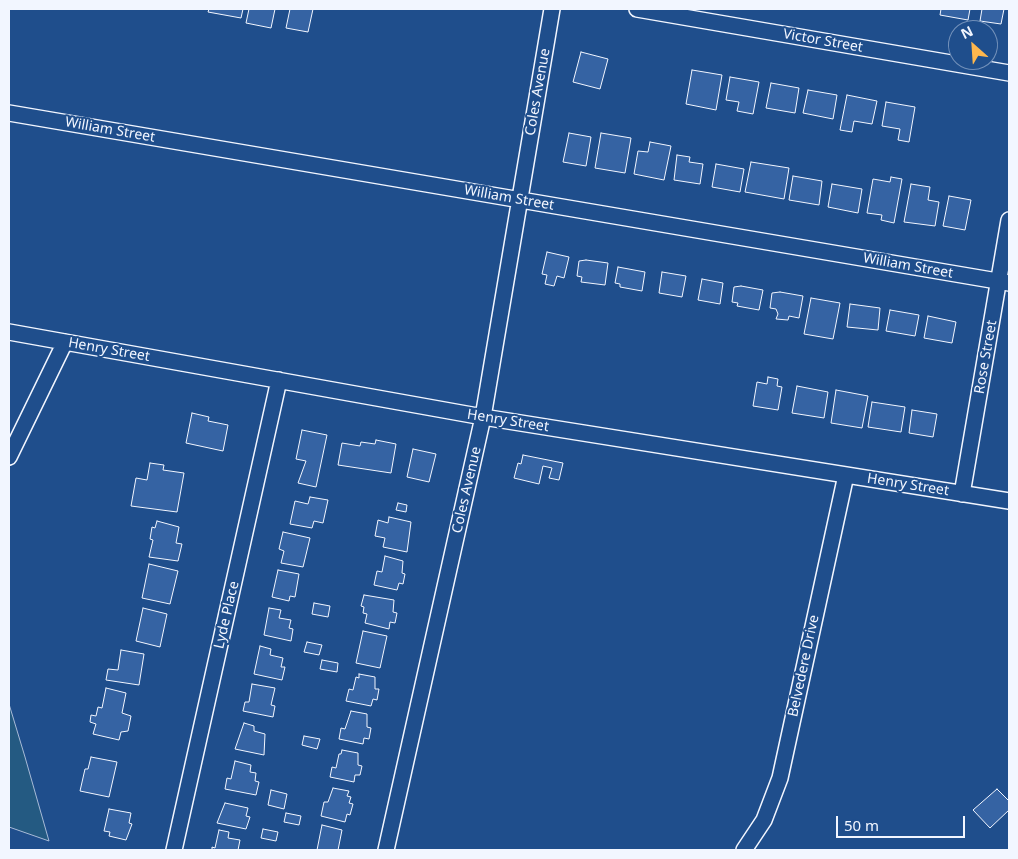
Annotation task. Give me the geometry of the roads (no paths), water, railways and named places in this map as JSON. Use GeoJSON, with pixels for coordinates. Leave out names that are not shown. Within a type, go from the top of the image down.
{"type":"FeatureCollection","features":[{"type":"Feature","properties":{"kind":"street","name":"Coles Avenue"},"geometry":{"type":"LineString","coordinates":[[386,850],[483,417],[552,9]]}},
{"type":"Feature","properties":{"kind":"street","name":"Victor Street"},"geometry":{"type":"LineString","coordinates":[[637,9],[1009,73]]}},
{"type":"Feature","properties":{"kind":"street","name":"William Street"},"geometry":{"type":"LineString","coordinates":[[9,113],[1004,282]]}},
{"type":"Feature","properties":{"kind":"street","name":"Rose Street"},"geometry":{"type":"LineString","coordinates":[[962,494],[1004,282],[1009,220]]}},
{"type":"Feature","properties":{"kind":"street","name":"Henry Street"},"geometry":{"type":"LineString","coordinates":[[9,332],[483,417],[1009,501]]}},
{"type":"Feature","properties":{"kind":"street"},"geometry":{"type":"LineString","coordinates":[[9,457],[65,342]]}},
{"type":"Feature","properties":{"kind":"street","name":"Lyde Place"},"geometry":{"type":"LineString","coordinates":[[174,850],[279,380]]}},
{"type":"Feature","properties":{"kind":"street","name":"Belvedere Drive"},"geometry":{"type":"LineString","coordinates":[[744,850],[764,820],[780,778],[846,475]]}}]}
